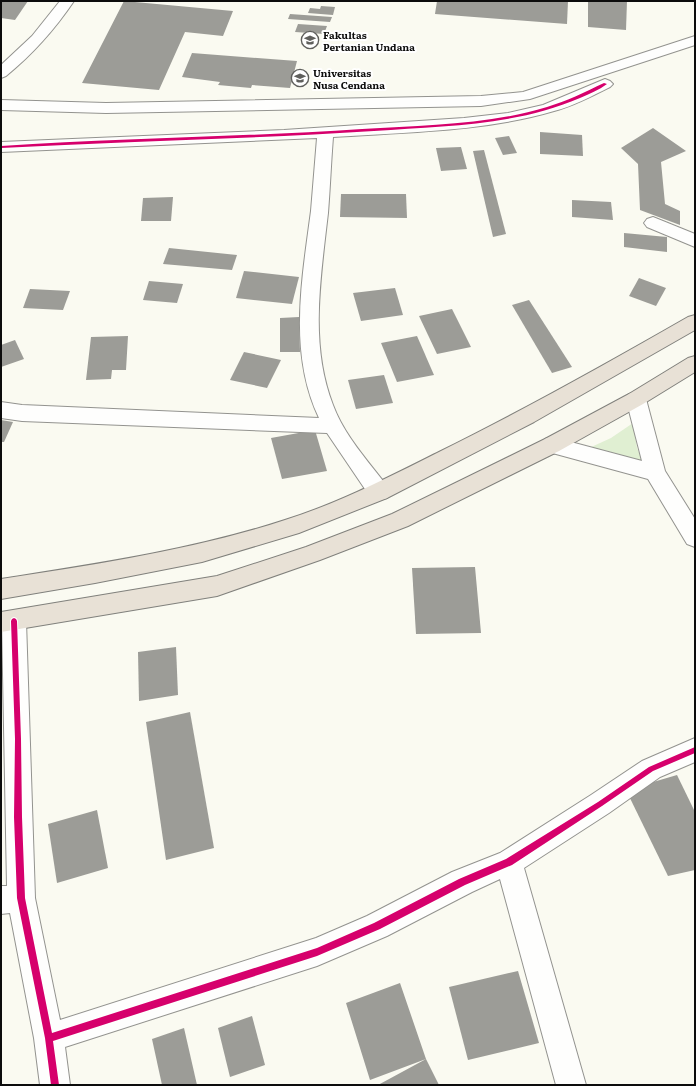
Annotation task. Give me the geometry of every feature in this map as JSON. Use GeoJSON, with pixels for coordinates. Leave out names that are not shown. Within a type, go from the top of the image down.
{"type":"FeatureCollection","features":[{"type":"Feature","properties":{"kind":"highway"},"geometry":{"type":"LineString","coordinates":[[1,589],[96,574],[202,552],[291,527],[379,492],[527,417],[695,322]]}},
{"type":"Feature","properties":{"kind":"highway"},"geometry":{"type":"LineString","coordinates":[[7,621],[217,586],[312,554],[400,520],[552,445],[636,399],[695,363]]}},
{"type":"Feature","properties":{"kind":"street"},"geometry":{"type":"LineString","coordinates":[[1,73],[25,54],[52,24],[66,1]]}},
{"type":"Feature","properties":{"kind":"street"},"geometry":{"type":"LineString","coordinates":[[1,105],[106,108],[449,102],[506,99],[525,96],[695,40]]}},
{"type":"Feature","properties":{"kind":"street"},"geometry":{"type":"LineString","coordinates":[[1,147],[78,142],[325,133],[438,124],[517,115],[548,108],[605,84]]}},
{"type":"Feature","properties":{"kind":"street"},"geometry":{"type":"LineString","coordinates":[[325,133],[320,210],[310,287],[310,340],[315,384],[332,426],[379,492]]}},
{"type":"Feature","properties":{"kind":"street"},"geometry":{"type":"LineString","coordinates":[[654,223],[695,241]]}},
{"type":"Feature","properties":{"kind":"street"},"geometry":{"type":"LineString","coordinates":[[636,399],[655,473],[695,538]]}},
{"type":"Feature","properties":{"kind":"street"},"geometry":{"type":"LineString","coordinates":[[1,410],[22,413],[332,426]]}},
{"type":"Feature","properties":{"kind":"street"},"geometry":{"type":"LineString","coordinates":[[552,445],[655,473]]}},
{"type":"Feature","properties":{"kind":"street"},"geometry":{"type":"LineString","coordinates":[[7,621],[18,739],[18,817],[11,899],[48,1038],[55,1085]]}},
{"type":"Feature","properties":{"kind":"street"},"geometry":{"type":"LineString","coordinates":[[48,1038],[317,952],[377,926],[462,882],[508,862],[600,804],[651,768],[695,750]]}},
{"type":"Feature","properties":{"kind":"street"},"geometry":{"type":"LineString","coordinates":[[508,862],[571,1085]]}},
{"type":"Feature","properties":{"kind":"green space"},"geometry":{"type":"Polygon","coordinates":[[[633,423],[637,448],[647,470],[589,448],[611,438],[633,423]]]}},
{"type":"Feature","properties":{"kind":"building"},"geometry":{"type":"Polygon","coordinates":[[[1,1],[28,1],[15,20],[1,18],[1,1]]]}},
{"type":"Feature","properties":{"kind":"building"},"geometry":{"type":"Polygon","coordinates":[[[124,1],[233,11],[223,36],[185,32],[159,90],[82,83],[124,1]]]}},
{"type":"Feature","properties":{"kind":"building"},"geometry":{"type":"Polygon","coordinates":[[[437,1],[568,1],[567,24],[435,14],[437,1]]]}},
{"type":"Feature","properties":{"kind":"building"},"geometry":{"type":"Polygon","coordinates":[[[588,1],[627,1],[626,30],[588,27],[588,1]]]}},
{"type":"Feature","properties":{"kind":"building"},"geometry":{"type":"Polygon","coordinates":[[[321,6],[335,7],[333,15],[308,13],[310,8],[320,9],[321,6]]]}},
{"type":"Feature","properties":{"kind":"building"},"geometry":{"type":"Polygon","coordinates":[[[290,14],[332,17],[330,22],[288,19],[290,14]]]}},
{"type":"Feature","properties":{"kind":"building"},"geometry":{"type":"Polygon","coordinates":[[[298,24],[327,26],[324,34],[295,32],[298,24]]]}},
{"type":"Feature","properties":{"kind":"building"},"geometry":{"type":"Polygon","coordinates":[[[192,53],[297,61],[290,88],[252,85],[251,88],[218,85],[220,82],[182,77],[192,53]]]}},
{"type":"Feature","properties":{"kind":"building"},"geometry":{"type":"Polygon","coordinates":[[[653,128],[686,151],[661,162],[665,204],[680,211],[680,225],[640,210],[638,164],[621,148],[653,128]]]}},
{"type":"Feature","properties":{"kind":"building"},"geometry":{"type":"Polygon","coordinates":[[[540,132],[582,135],[583,156],[540,154],[540,132]]]}},
{"type":"Feature","properties":{"kind":"building"},"geometry":{"type":"Polygon","coordinates":[[[509,136],[517,153],[503,155],[495,138],[509,136]]]}},
{"type":"Feature","properties":{"kind":"building"},"geometry":{"type":"Polygon","coordinates":[[[461,147],[467,169],[441,171],[436,148],[461,147]]]}},
{"type":"Feature","properties":{"kind":"building"},"geometry":{"type":"Polygon","coordinates":[[[484,150],[506,234],[493,237],[473,151],[484,150]]]}},
{"type":"Feature","properties":{"kind":"building"},"geometry":{"type":"Polygon","coordinates":[[[341,194],[406,194],[407,218],[340,217],[341,194]]]}},
{"type":"Feature","properties":{"kind":"building"},"geometry":{"type":"Polygon","coordinates":[[[173,197],[171,221],[141,221],[143,198],[173,197]]]}},
{"type":"Feature","properties":{"kind":"building"},"geometry":{"type":"Polygon","coordinates":[[[572,200],[611,202],[613,220],[572,217],[572,200]]]}},
{"type":"Feature","properties":{"kind":"building"},"geometry":{"type":"Polygon","coordinates":[[[624,233],[667,237],[667,252],[624,247],[624,233]]]}},
{"type":"Feature","properties":{"kind":"building"},"geometry":{"type":"Polygon","coordinates":[[[169,248],[237,255],[232,270],[163,264],[169,248]]]}},
{"type":"Feature","properties":{"kind":"building"},"geometry":{"type":"Polygon","coordinates":[[[244,271],[299,277],[292,304],[236,298],[244,271]]]}},
{"type":"Feature","properties":{"kind":"building"},"geometry":{"type":"Polygon","coordinates":[[[639,278],[666,288],[656,306],[629,296],[639,278]]]}},
{"type":"Feature","properties":{"kind":"building"},"geometry":{"type":"Polygon","coordinates":[[[149,281],[183,284],[177,303],[143,300],[149,281]]]}},
{"type":"Feature","properties":{"kind":"building"},"geometry":{"type":"Polygon","coordinates":[[[395,288],[403,315],[361,321],[353,293],[395,288]]]}},
{"type":"Feature","properties":{"kind":"building"},"geometry":{"type":"Polygon","coordinates":[[[30,289],[70,291],[63,310],[23,308],[30,289]]]}},
{"type":"Feature","properties":{"kind":"building"},"geometry":{"type":"Polygon","coordinates":[[[529,300],[572,367],[552,373],[512,305],[529,300]]]}},
{"type":"Feature","properties":{"kind":"building"},"geometry":{"type":"Polygon","coordinates":[[[452,309],[471,347],[437,354],[419,316],[452,309]]]}},
{"type":"Feature","properties":{"kind":"building"},"geometry":{"type":"Polygon","coordinates":[[[299,317],[300,352],[280,352],[280,318],[299,317]]]}},
{"type":"Feature","properties":{"kind":"building"},"geometry":{"type":"Polygon","coordinates":[[[128,336],[126,370],[112,370],[111,379],[86,380],[91,337],[128,336]]]}},
{"type":"Feature","properties":{"kind":"building"},"geometry":{"type":"Polygon","coordinates":[[[417,336],[434,375],[397,382],[381,343],[417,336]]]}},
{"type":"Feature","properties":{"kind":"building"},"geometry":{"type":"Polygon","coordinates":[[[15,340],[24,359],[1,367],[1,345],[15,340]]]}},
{"type":"Feature","properties":{"kind":"building"},"geometry":{"type":"Polygon","coordinates":[[[244,352],[281,360],[267,388],[230,380],[244,352]]]}},
{"type":"Feature","properties":{"kind":"building"},"geometry":{"type":"Polygon","coordinates":[[[384,375],[393,403],[356,409],[348,380],[384,375]]]}},
{"type":"Feature","properties":{"kind":"building"},"geometry":{"type":"Polygon","coordinates":[[[1,420],[13,422],[4,442],[1,442],[1,420]]]}},
{"type":"Feature","properties":{"kind":"building"},"geometry":{"type":"Polygon","coordinates":[[[315,430],[327,471],[282,479],[271,438],[315,430]]]}},
{"type":"Feature","properties":{"kind":"building"},"geometry":{"type":"Polygon","coordinates":[[[475,567],[481,633],[416,634],[412,568],[475,567]]]}},
{"type":"Feature","properties":{"kind":"building"},"geometry":{"type":"Polygon","coordinates":[[[176,647],[178,695],[139,701],[138,652],[176,647]]]}},
{"type":"Feature","properties":{"kind":"building"},"geometry":{"type":"Polygon","coordinates":[[[190,712],[214,848],[166,860],[146,722],[190,712]]]}},
{"type":"Feature","properties":{"kind":"building"},"geometry":{"type":"Polygon","coordinates":[[[677,775],[695,812],[695,870],[668,876],[626,790],[677,775]]]}},
{"type":"Feature","properties":{"kind":"building"},"geometry":{"type":"Polygon","coordinates":[[[97,810],[108,868],[57,883],[48,824],[97,810]]]}},
{"type":"Feature","properties":{"kind":"building"},"geometry":{"type":"Polygon","coordinates":[[[518,971],[539,1043],[468,1060],[449,987],[518,971]]]}},
{"type":"Feature","properties":{"kind":"building"},"geometry":{"type":"Polygon","coordinates":[[[400,983],[426,1059],[370,1080],[346,1003],[400,983]]]}},
{"type":"Feature","properties":{"kind":"building"},"geometry":{"type":"Polygon","coordinates":[[[252,1016],[265,1065],[230,1077],[218,1028],[252,1016]]]}},
{"type":"Feature","properties":{"kind":"building"},"geometry":{"type":"Polygon","coordinates":[[[184,1028],[197,1085],[162,1085],[152,1039],[184,1028]]]}},
{"type":"Feature","properties":{"kind":"building"},"geometry":{"type":"Polygon","coordinates":[[[426,1059],[439,1085],[378,1085],[426,1059]]]}},
{"type":"Feature","properties":{"kind":"cycle path"},"geometry":{"type":"LineString","coordinates":[[1,147],[284,135],[486,121],[549,108],[605,84]]}},
{"type":"Feature","properties":{"kind":"cycle path"},"geometry":{"type":"LineString","coordinates":[[14,621],[21,898],[49,1038],[55,1085]]}},
{"type":"Feature","properties":{"kind":"cycle path"},"geometry":{"type":"LineString","coordinates":[[49,1038],[317,952],[377,926],[462,882],[509,862],[600,804],[651,769],[695,750]]}},
{"type":"Feature","properties":{"kind":"place","name":"Fakultas Pertanian Undana"},"geometry":{"type":"Point","coordinates":[310,40]}},
{"type":"Feature","properties":{"kind":"place","name":"Universitas Nusa Cendana"},"geometry":{"type":"Point","coordinates":[300,78]}}]}
